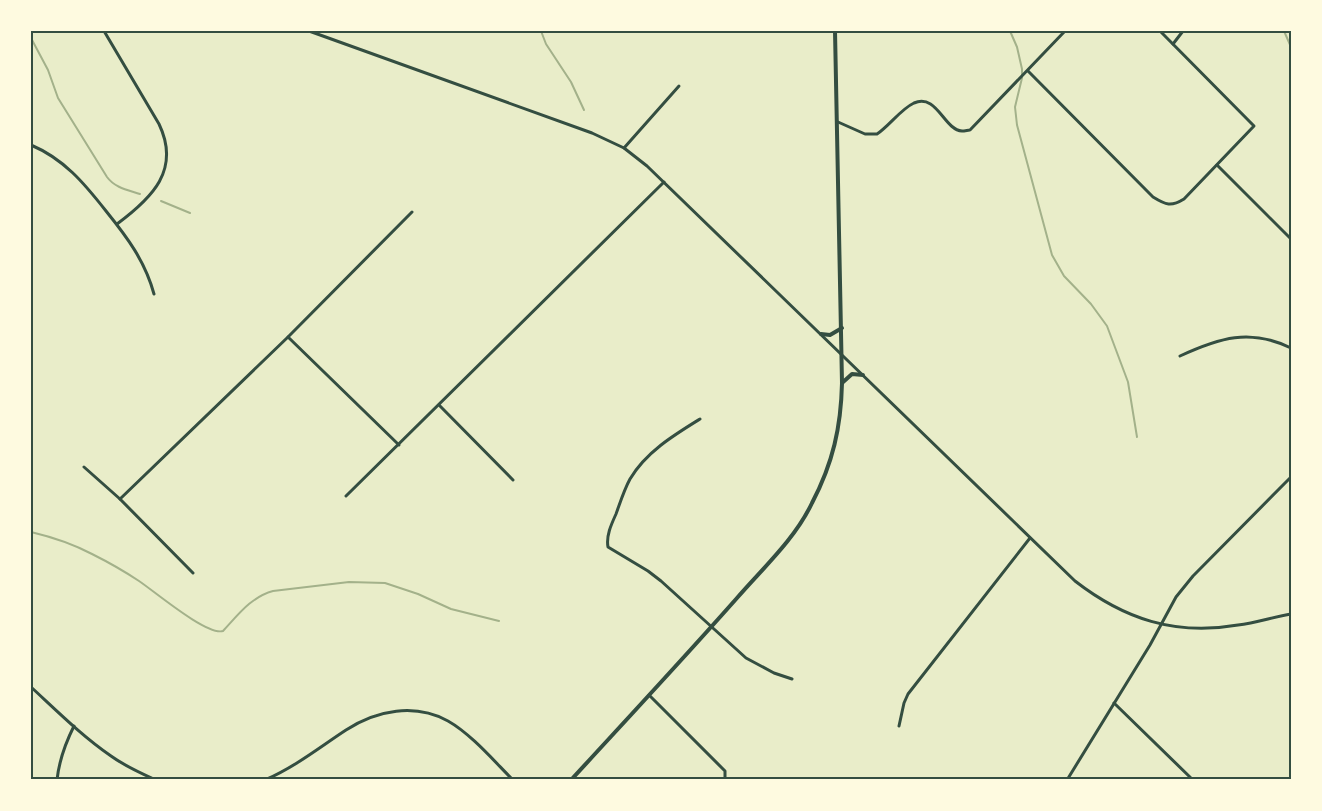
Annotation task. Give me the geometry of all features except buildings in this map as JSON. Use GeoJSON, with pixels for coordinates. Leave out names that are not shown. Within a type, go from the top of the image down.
{"type":"FeatureCollection","features":[{"type":"Feature","properties":{"kind":"street"},"geometry":{"type":"LineString","coordinates":[[104,31],[159,124],[167,150],[164,172],[153,193],[117,224]]}},
{"type":"Feature","properties":{"kind":"street"},"geometry":{"type":"LineString","coordinates":[[309,31],[592,133],[624,148],[664,182],[1075,581],[1113,607],[1160,625],[1193,628],[1237,626],[1291,614]]}},
{"type":"Feature","properties":{"kind":"street"},"geometry":{"type":"LineString","coordinates":[[571,780],[712,626],[792,535],[812,504],[829,467],[838,434],[842,383],[835,31]]}},
{"type":"Feature","properties":{"kind":"street"},"geometry":{"type":"LineString","coordinates":[[838,122],[865,134],[877,134],[914,103],[924,102],[932,105],[955,128],[961,131],[970,130],[1065,31]]}},
{"type":"Feature","properties":{"kind":"street"},"geometry":{"type":"LineString","coordinates":[[1028,71],[1153,197],[1164,204],[1176,204],[1184,199],[1254,126],[1160,31]]}},
{"type":"Feature","properties":{"kind":"street"},"geometry":{"type":"LineString","coordinates":[[1173,44],[1183,31]]}},
{"type":"Feature","properties":{"kind":"street"},"geometry":{"type":"LineString","coordinates":[[624,148],[679,86]]}},
{"type":"Feature","properties":{"kind":"street"},"geometry":{"type":"LineString","coordinates":[[31,145],[52,155],[69,168],[84,184],[132,244],[143,262],[154,294]]}},
{"type":"Feature","properties":{"kind":"street"},"geometry":{"type":"LineString","coordinates":[[1217,165],[1291,239]]}},
{"type":"Feature","properties":{"kind":"street"},"geometry":{"type":"LineString","coordinates":[[346,496],[664,182]]}},
{"type":"Feature","properties":{"kind":"street"},"geometry":{"type":"LineString","coordinates":[[120,499],[288,337],[412,212]]}},
{"type":"Feature","properties":{"kind":"street"},"geometry":{"type":"LineString","coordinates":[[821,334],[830,336],[842,328]]}},
{"type":"Feature","properties":{"kind":"street"},"geometry":{"type":"LineString","coordinates":[[1180,356],[1217,341],[1243,336],[1264,338],[1291,348]]}},
{"type":"Feature","properties":{"kind":"street"},"geometry":{"type":"LineString","coordinates":[[288,337],[399,445]]}},
{"type":"Feature","properties":{"kind":"street"},"geometry":{"type":"LineString","coordinates":[[842,383],[852,374],[863,375]]}},
{"type":"Feature","properties":{"kind":"street"},"geometry":{"type":"LineString","coordinates":[[440,405],[513,480]]}},
{"type":"Feature","properties":{"kind":"street"},"geometry":{"type":"LineString","coordinates":[[700,419],[658,448],[637,469],[624,492],[607,541],[608,548],[648,571],[754,664],[792,679]]}},
{"type":"Feature","properties":{"kind":"street"},"geometry":{"type":"LineString","coordinates":[[84,467],[120,499],[193,573]]}},
{"type":"Feature","properties":{"kind":"street"},"geometry":{"type":"LineString","coordinates":[[1067,780],[1150,644],[1176,597],[1194,576],[1291,477]]}},
{"type":"Feature","properties":{"kind":"street"},"geometry":{"type":"LineString","coordinates":[[899,726],[908,694],[1030,538]]}},
{"type":"Feature","properties":{"kind":"street"},"geometry":{"type":"LineString","coordinates":[[31,687],[111,756],[130,768],[156,780]]}},
{"type":"Feature","properties":{"kind":"street"},"geometry":{"type":"LineString","coordinates":[[649,695],[724,771],[725,780]]}},
{"type":"Feature","properties":{"kind":"street"},"geometry":{"type":"LineString","coordinates":[[1114,703],[1192,780]]}},
{"type":"Feature","properties":{"kind":"street"},"geometry":{"type":"LineString","coordinates":[[265,780],[282,773],[362,721],[384,713],[409,710],[428,713],[449,722],[468,736],[513,780]]}},
{"type":"Feature","properties":{"kind":"street"},"geometry":{"type":"LineString","coordinates":[[57,780],[61,758],[74,726]]}},
{"type":"Feature","properties":{"kind":"waterway"},"geometry":{"type":"LineString","coordinates":[[541,31],[546,44],[571,82],[584,110]]}},
{"type":"Feature","properties":{"kind":"waterway"},"geometry":{"type":"LineString","coordinates":[[1010,31],[1017,47],[1022,69],[1022,78],[1015,107],[1017,125],[1052,255],[1064,276],[1091,304],[1107,326],[1128,382],[1137,437]]}},
{"type":"Feature","properties":{"kind":"waterway"},"geometry":{"type":"LineString","coordinates":[[1284,31],[1291,47]]}},
{"type":"Feature","properties":{"kind":"waterway"},"geometry":{"type":"LineString","coordinates":[[31,38],[48,70],[58,98],[107,177],[118,186],[140,194]]}},
{"type":"Feature","properties":{"kind":"waterway"},"geometry":{"type":"LineString","coordinates":[[161,201],[190,213]]}},
{"type":"Feature","properties":{"kind":"waterway"},"geometry":{"type":"LineString","coordinates":[[31,532],[70,544],[104,560],[139,581],[193,620],[215,631],[223,631],[251,602],[273,591],[349,582],[385,583],[418,594],[451,609],[499,621]]}}]}
